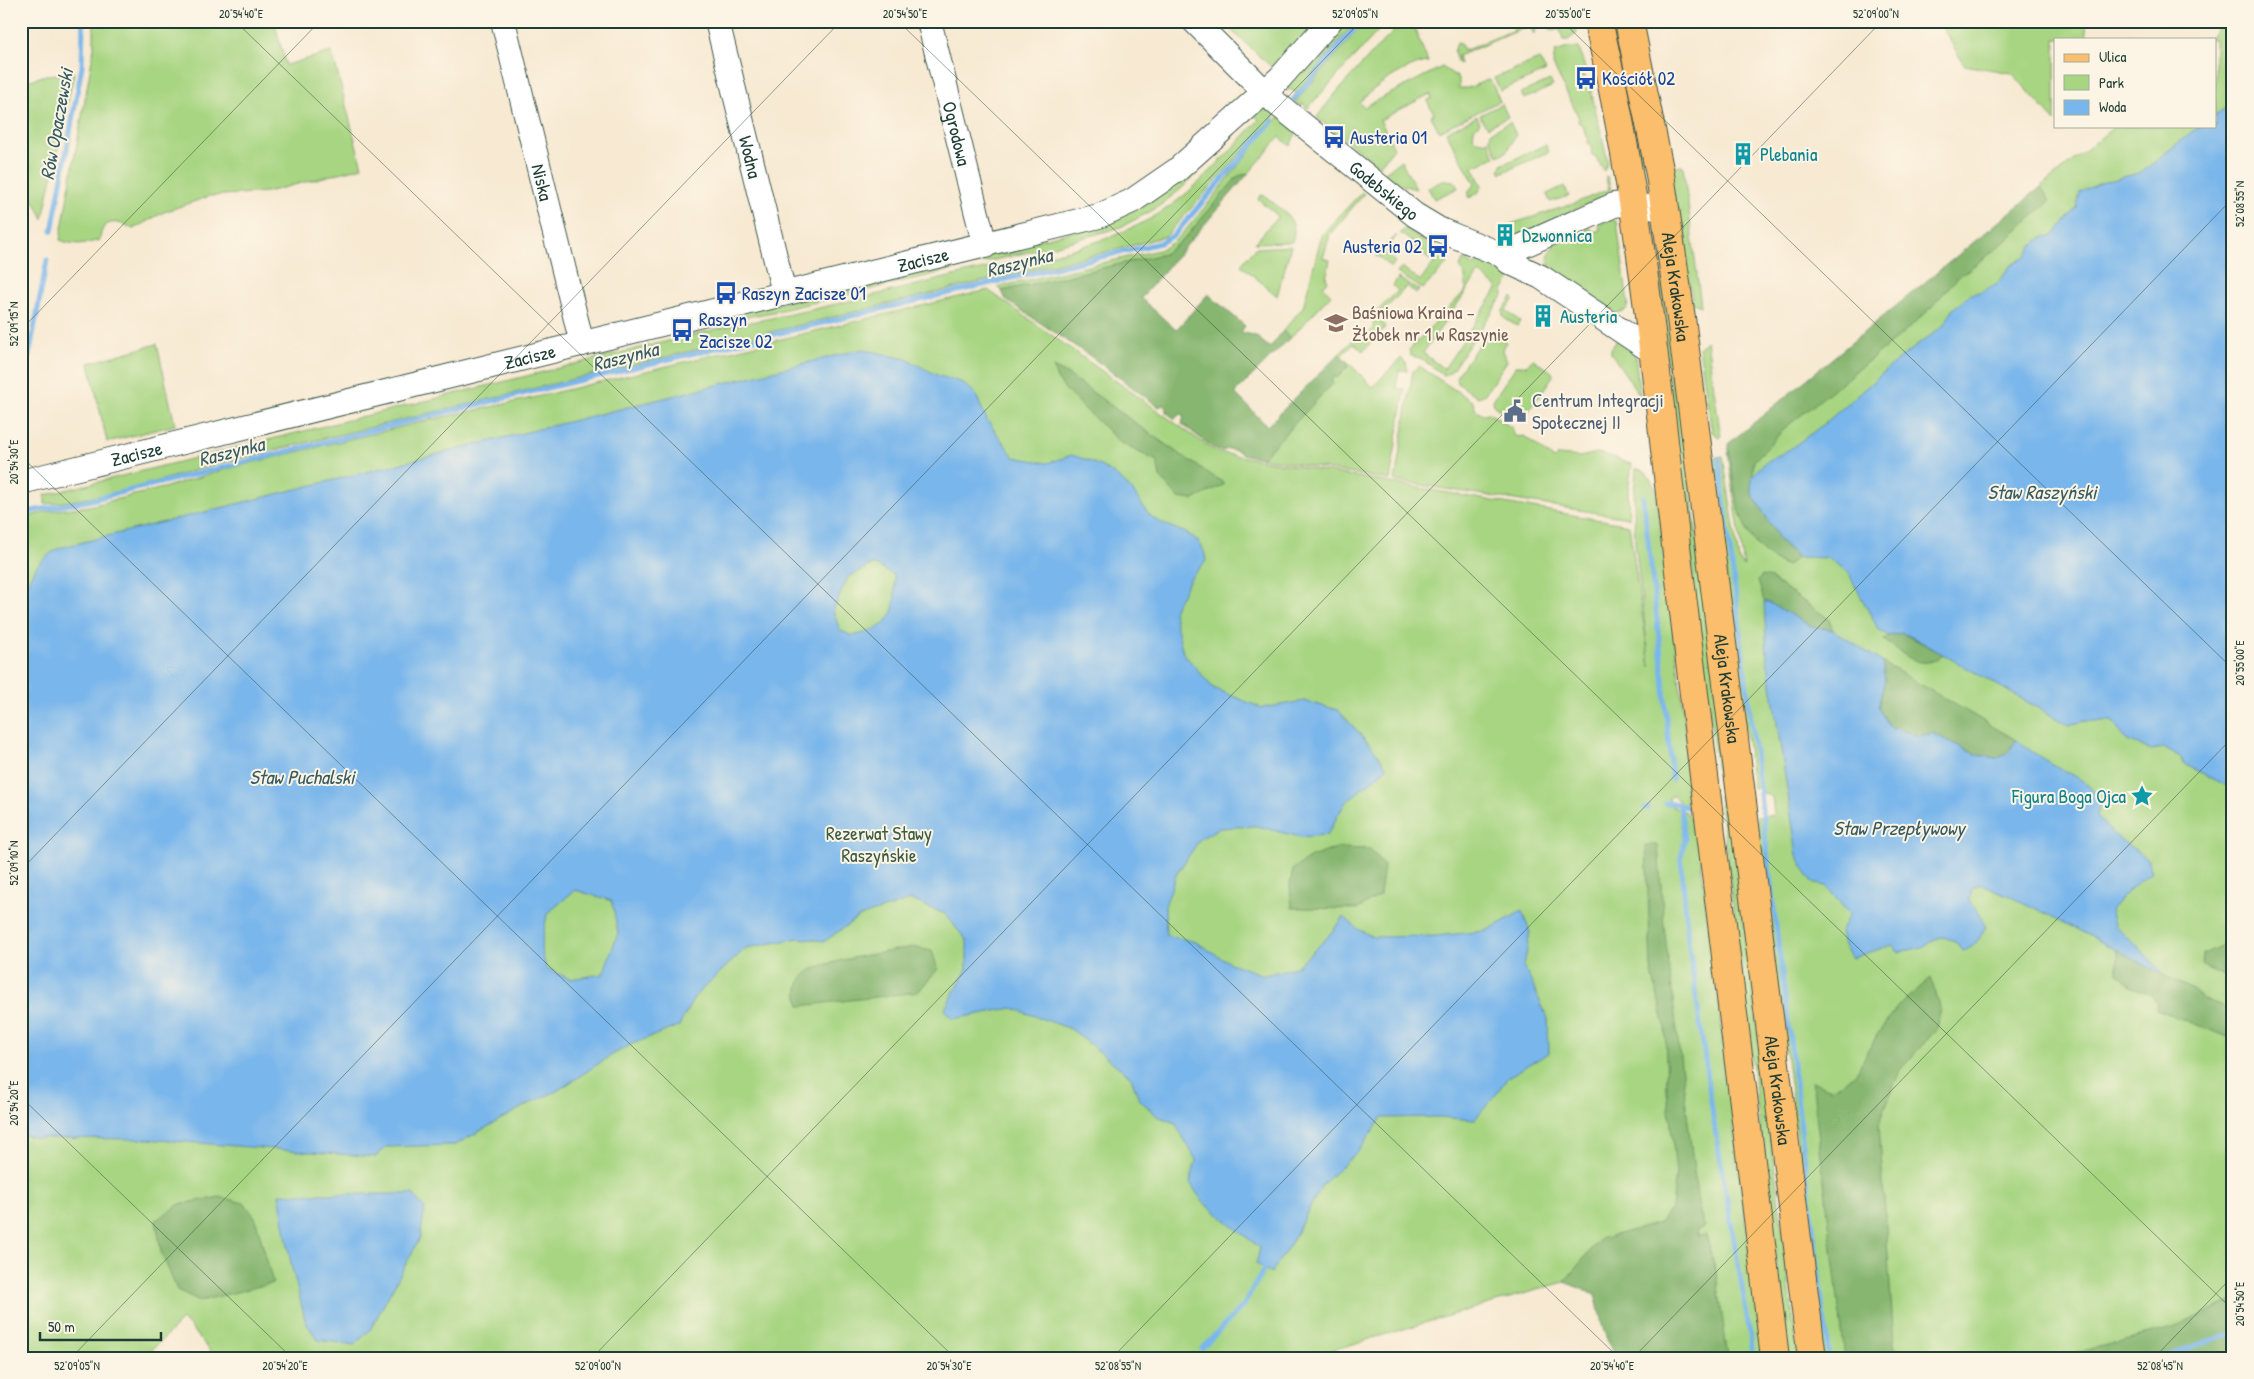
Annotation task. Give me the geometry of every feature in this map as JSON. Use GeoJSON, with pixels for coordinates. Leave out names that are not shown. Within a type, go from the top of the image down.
{"type":"FeatureCollection","features":[{"type":"Feature","properties":{"kind":"main road","name":"Aleja Krakowska"},"geometry":{"type":"LineString","coordinates":[[1598,21],[1611,75],[1633,205],[1653,352],[1775,1358]]}},
{"type":"Feature","properties":{"kind":"main road","name":"Aleja Krakowska"},"geometry":{"type":"LineString","coordinates":[[1630,21],[1655,145],[1700,456],[1812,1358]]}},
{"type":"Feature","properties":{"kind":"street","name":"Niska"},"geometry":{"type":"LineString","coordinates":[[503,21],[582,344]]}},
{"type":"Feature","properties":{"kind":"street","name":"Wodna"},"geometry":{"type":"LineString","coordinates":[[717,21],[784,293]]}},
{"type":"Feature","properties":{"kind":"street","name":"Ogrodowa"},"geometry":{"type":"LineString","coordinates":[[929,21],[985,246]]}},
{"type":"Feature","properties":{"kind":"street","name":"Godebskiego"},"geometry":{"type":"LineString","coordinates":[[1194,21],[1263,92],[1415,215],[1440,230],[1502,255],[1509,262],[1542,277],[1653,352]]}},
{"type":"Feature","properties":{"kind":"street","name":"Zacisze"},"geometry":{"type":"LineString","coordinates":[[21,482],[1087,220],[1132,201],[1177,170],[1280,78],[1330,21]]}},
{"type":"Feature","properties":{"kind":"street"},"geometry":{"type":"LineString","coordinates":[[1502,255],[1614,205],[1665,209]]}},
{"type":"Feature","properties":{"kind":"street"},"geometry":{"type":"LineString","coordinates":[[1542,277],[1541,252],[1552,233]]}},
{"type":"Feature","properties":{"kind":"green space"},"geometry":{"type":"Polygon","coordinates":[[[94,21],[274,21],[286,65],[332,52],[362,167],[267,192],[210,196],[164,212],[133,229],[122,224],[107,224],[103,228],[100,240],[75,244],[60,240],[94,48],[94,21]]]}},
{"type":"Feature","properties":{"kind":"green space"},"geometry":{"type":"Polygon","coordinates":[[[1221,21],[1320,21],[1275,70],[1221,21]]]}},
{"type":"Feature","properties":{"kind":"green space"},"geometry":{"type":"Polygon","coordinates":[[[1340,21],[1356,21],[1296,93],[1290,89],[1288,91],[1284,86],[1340,21]]]}},
{"type":"Feature","properties":{"kind":"green space"},"geometry":{"type":"Polygon","coordinates":[[[1366,21],[1387,21],[1307,109],[1304,104],[1299,105],[1295,102],[1366,21]]]}},
{"type":"Feature","properties":{"kind":"green space"},"geometry":{"type":"Polygon","coordinates":[[[1530,21],[1535,23],[1536,29],[1534,34],[1529,26],[1458,56],[1460,64],[1457,62],[1454,52],[1457,43],[1461,44],[1464,51],[1530,23],[1530,21]]]}},
{"type":"Feature","properties":{"kind":"green space"},"geometry":{"type":"Polygon","coordinates":[[[1558,21],[1574,21],[1577,33],[1568,40],[1563,40],[1560,29],[1552,31],[1549,28],[1551,25],[1559,23],[1558,21]]]}},
{"type":"Feature","properties":{"kind":"green space"},"geometry":{"type":"Polygon","coordinates":[[[1610,21],[1620,21],[1648,156],[1639,158],[1610,21]]]}},
{"type":"Feature","properties":{"kind":"green space"},"geometry":{"type":"Polygon","coordinates":[[[1939,21],[2086,21],[2087,38],[2054,38],[2054,120],[2012,73],[1964,65],[1939,21]]]}},
{"type":"Feature","properties":{"kind":"green space"},"geometry":{"type":"Polygon","coordinates":[[[2225,21],[2233,21],[2233,1358],[1824,1358],[1757,817],[1774,815],[1772,797],[1762,793],[1757,787],[1753,788],[1712,458],[1723,456],[1739,560],[1744,567],[1728,453],[2043,191],[2041,187],[2113,128],[2216,128],[2216,38],[2209,38],[2225,21]]]}},
{"type":"Feature","properties":{"kind":"green space"},"geometry":{"type":"Polygon","coordinates":[[[1412,22],[1428,62],[1410,67],[1390,78],[1359,103],[1364,107],[1442,67],[1459,78],[1459,88],[1468,88],[1490,79],[1500,101],[1439,131],[1431,116],[1434,114],[1427,101],[1432,98],[1430,94],[1380,120],[1394,148],[1379,166],[1317,118],[1341,87],[1381,44],[1400,27],[1412,22]]]}},
{"type":"Feature","properties":{"kind":"green space"},"geometry":{"type":"Polygon","coordinates":[[[1568,48],[1579,48],[1586,72],[1583,73],[1585,81],[1588,81],[1591,91],[1608,162],[1604,171],[1595,156],[1592,155],[1591,145],[1587,143],[1589,140],[1582,125],[1578,122],[1579,118],[1553,65],[1555,52],[1568,48]]]}},
{"type":"Feature","properties":{"kind":"green space"},"geometry":{"type":"Polygon","coordinates":[[[1539,59],[1546,71],[1500,91],[1494,78],[1539,59]]]}},
{"type":"Feature","properties":{"kind":"green space"},"geometry":{"type":"Polygon","coordinates":[[[74,73],[43,219],[21,174],[21,83],[46,75],[74,73]]]}},
{"type":"Feature","properties":{"kind":"green space"},"geometry":{"type":"Polygon","coordinates":[[[1550,80],[1553,86],[1524,99],[1521,93],[1550,80]]]}},
{"type":"Feature","properties":{"kind":"green space"},"geometry":{"type":"Polygon","coordinates":[[[1502,104],[1508,117],[1488,127],[1480,115],[1502,104]]]}},
{"type":"Feature","properties":{"kind":"green space"},"geometry":{"type":"Polygon","coordinates":[[[1263,106],[1277,113],[1166,236],[1123,248],[221,463],[112,493],[45,504],[45,495],[729,326],[848,301],[1090,244],[1138,225],[1160,213],[1187,193],[1212,170],[1259,120],[1254,115],[1263,106]]]}},
{"type":"Feature","properties":{"kind":"green space"},"geometry":{"type":"Polygon","coordinates":[[[1280,116],[1297,131],[1290,146],[1280,137],[1248,174],[1238,176],[1194,229],[1164,254],[1002,291],[998,287],[1159,250],[1165,247],[1186,230],[1280,116]]]}},
{"type":"Feature","properties":{"kind":"green space"},"geometry":{"type":"Polygon","coordinates":[[[1477,116],[1480,123],[1474,129],[1473,138],[1484,142],[1488,140],[1495,157],[1473,167],[1482,186],[1478,193],[1469,198],[1469,190],[1475,184],[1446,132],[1477,116]]]}},
{"type":"Feature","properties":{"kind":"green space"},"geometry":{"type":"Polygon","coordinates":[[[1510,122],[1516,135],[1507,151],[1498,156],[1490,139],[1491,132],[1510,122]]]}},
{"type":"Feature","properties":{"kind":"green space"},"geometry":{"type":"Polygon","coordinates":[[[1235,134],[1181,189],[1155,209],[1121,227],[1054,246],[773,312],[729,320],[728,316],[1083,229],[1235,134]]]}},
{"type":"Feature","properties":{"kind":"green space"},"geometry":{"type":"Polygon","coordinates":[[[1546,145],[1549,152],[1501,173],[1499,170],[1503,164],[1546,145]]]}},
{"type":"Feature","properties":{"kind":"green space"},"geometry":{"type":"Polygon","coordinates":[[[1401,160],[1416,189],[1397,184],[1384,173],[1401,160]]]}},
{"type":"Feature","properties":{"kind":"green space"},"geometry":{"type":"Polygon","coordinates":[[[1683,166],[1701,306],[1693,303],[1668,167],[1683,166]]]}},
{"type":"Feature","properties":{"kind":"green space"},"geometry":{"type":"Polygon","coordinates":[[[1248,174],[1141,298],[1176,330],[1208,294],[1245,326],[1241,332],[1256,336],[1270,348],[1283,331],[1290,338],[1235,393],[1267,426],[1339,354],[1350,364],[1337,378],[1335,376],[1331,381],[1333,383],[1262,458],[1227,449],[1223,451],[1216,450],[1182,424],[1184,416],[1180,414],[1175,419],[1166,412],[1166,407],[1163,405],[1159,407],[1090,356],[1006,300],[1002,291],[1164,254],[1184,239],[1238,176],[1248,174]]]}},
{"type":"Feature","properties":{"kind":"green space"},"geometry":{"type":"Polygon","coordinates":[[[1607,176],[1611,190],[1609,194],[1514,238],[1508,225],[1573,204],[1609,189],[1605,177],[1607,176]]]}},
{"type":"Feature","properties":{"kind":"green space"},"geometry":{"type":"Polygon","coordinates":[[[1444,180],[1454,181],[1458,188],[1434,199],[1428,188],[1444,180]]]}},
{"type":"Feature","properties":{"kind":"green space"},"geometry":{"type":"Polygon","coordinates":[[[1564,186],[1569,196],[1550,202],[1547,194],[1564,186]]]}},
{"type":"Feature","properties":{"kind":"green space"},"geometry":{"type":"Polygon","coordinates":[[[2041,187],[2050,201],[1994,251],[1957,278],[1928,311],[1897,338],[1785,428],[1754,461],[1751,492],[1781,542],[1798,557],[1787,566],[1770,557],[1757,545],[1741,515],[1736,498],[1728,444],[2041,187]]]}},
{"type":"Feature","properties":{"kind":"green space"},"geometry":{"type":"Polygon","coordinates":[[[1362,192],[1364,194],[1330,234],[1323,258],[1330,260],[1326,278],[1328,281],[1323,287],[1331,295],[1290,338],[1283,331],[1303,307],[1322,234],[1362,192]]]}},
{"type":"Feature","properties":{"kind":"green space"},"geometry":{"type":"Polygon","coordinates":[[[1261,195],[1265,196],[1288,215],[1293,227],[1292,242],[1255,243],[1278,216],[1258,199],[1261,195]]]}},
{"type":"Feature","properties":{"kind":"green space"},"geometry":{"type":"Polygon","coordinates":[[[1611,219],[1617,222],[1628,304],[1626,310],[1616,313],[1550,269],[1548,260],[1553,246],[1559,241],[1590,228],[1594,232],[1600,230],[1599,225],[1611,219]]]}},
{"type":"Feature","properties":{"kind":"green space"},"geometry":{"type":"Polygon","coordinates":[[[1405,228],[1417,237],[1450,254],[1446,265],[1423,289],[1397,273],[1402,267],[1420,281],[1434,263],[1414,248],[1416,245],[1400,233],[1405,228]]]}},
{"type":"Feature","properties":{"kind":"green space"},"geometry":{"type":"Polygon","coordinates":[[[1397,235],[1384,253],[1395,262],[1391,268],[1379,257],[1375,256],[1397,235]]]}},
{"type":"Feature","properties":{"kind":"green space"},"geometry":{"type":"Polygon","coordinates":[[[1652,238],[1655,238],[1656,241],[1680,401],[1798,1358],[1788,1358],[1652,238]]]}},
{"type":"Feature","properties":{"kind":"green space"},"geometry":{"type":"Polygon","coordinates":[[[1291,246],[1277,296],[1241,265],[1255,248],[1291,246]]]}},
{"type":"Feature","properties":{"kind":"green space"},"geometry":{"type":"Polygon","coordinates":[[[1480,259],[1515,273],[1503,290],[1503,296],[1450,373],[1444,375],[1420,358],[1411,356],[1409,350],[1466,290],[1465,276],[1460,267],[1463,260],[1475,265],[1480,259]],[[1479,273],[1423,353],[1444,369],[1498,288],[1479,273]]]}},
{"type":"Feature","properties":{"kind":"green space"},"geometry":{"type":"Polygon","coordinates":[[[1398,278],[1419,290],[1416,294],[1407,286],[1377,318],[1386,326],[1363,351],[1354,343],[1341,356],[1339,354],[1356,337],[1364,339],[1374,328],[1372,326],[1375,323],[1370,318],[1398,291],[1393,286],[1398,278]]]}},
{"type":"Feature","properties":{"kind":"green space","name":"Rezerwat Stawy Raszyńskie"},"geometry":{"type":"Polygon","coordinates":[[[988,290],[1216,452],[1629,525],[1650,667],[1635,542],[1634,497],[1636,468],[1646,472],[1656,489],[1694,798],[1683,805],[1673,796],[1669,797],[1670,805],[1686,812],[1697,829],[1762,1358],[1645,1358],[1611,1291],[1567,1278],[1564,1282],[1305,1358],[216,1358],[189,1325],[182,1320],[144,1358],[21,1358],[21,518],[50,511],[89,506],[163,488],[230,468],[438,418],[528,399],[988,290]]]}},
{"type":"Feature","properties":{"kind":"green space"},"geometry":{"type":"Polygon","coordinates":[[[1512,297],[1514,299],[1506,311],[1520,321],[1517,326],[1504,318],[1502,312],[1512,297]]]}},
{"type":"Feature","properties":{"kind":"green space"},"geometry":{"type":"Polygon","coordinates":[[[1492,332],[1506,342],[1503,350],[1507,361],[1484,395],[1478,397],[1457,383],[1456,377],[1487,333],[1492,332]]]}},
{"type":"Feature","properties":{"kind":"green space"},"geometry":{"type":"Polygon","coordinates":[[[1617,340],[1635,354],[1640,396],[1611,353],[1611,349],[1617,340]]]}},
{"type":"Feature","properties":{"kind":"green space"},"geometry":{"type":"Polygon","coordinates":[[[1707,341],[1721,437],[1712,432],[1699,347],[1707,341]]]}},
{"type":"Feature","properties":{"kind":"green space"},"geometry":{"type":"Polygon","coordinates":[[[157,344],[175,425],[107,442],[89,363],[157,344]]]}},
{"type":"Feature","properties":{"kind":"green space"},"geometry":{"type":"Polygon","coordinates":[[[1401,358],[1406,363],[1408,371],[1399,370],[1396,388],[1405,389],[1390,480],[1262,458],[1332,383],[1331,381],[1335,376],[1338,377],[1350,364],[1373,387],[1401,358]]]}},
{"type":"Feature","properties":{"kind":"green space"},"geometry":{"type":"Polygon","coordinates":[[[1533,359],[1552,372],[1553,376],[1523,419],[1517,421],[1494,406],[1493,400],[1516,366],[1526,366],[1533,359]]]}},
{"type":"Feature","properties":{"kind":"green space"},"geometry":{"type":"Polygon","coordinates":[[[1419,366],[1473,402],[1475,409],[1483,414],[1489,413],[1512,428],[1513,434],[1517,437],[1524,436],[1554,459],[1558,455],[1580,457],[1597,453],[1632,464],[1628,490],[1629,518],[1395,481],[1413,371],[1419,366]]]}},
{"type":"Feature","properties":{"kind":"green space"},"geometry":{"type":"Polygon","coordinates":[[[1053,367],[1067,374],[1169,447],[1225,484],[1193,500],[1178,498],[1160,477],[1157,461],[1122,444],[1069,394],[1057,379],[1053,367]]]}},
{"type":"Feature","properties":{"kind":"green space"},"geometry":{"type":"Polygon","coordinates":[[[1762,576],[1770,578],[1829,619],[1833,630],[1811,626],[1764,601],[1758,581],[1762,576]]]}},
{"type":"Feature","properties":{"kind":"green space"},"geometry":{"type":"Polygon","coordinates":[[[1902,633],[1943,654],[1935,660],[1920,662],[1905,655],[1884,640],[1888,636],[1902,633]]]}},
{"type":"Feature","properties":{"kind":"green space"},"geometry":{"type":"Polygon","coordinates":[[[1882,662],[2016,740],[2008,753],[1996,758],[1977,755],[1932,733],[1919,736],[1889,726],[1878,707],[1885,680],[1882,662]]]}},
{"type":"Feature","properties":{"kind":"green space"},"geometry":{"type":"Polygon","coordinates":[[[1646,845],[1658,845],[1664,926],[1698,1203],[1704,1227],[1697,1230],[1698,1236],[1706,1235],[1716,1271],[1728,1358],[1615,1358],[1604,1332],[1595,1294],[1564,1282],[1600,1239],[1660,1223],[1672,1207],[1676,1173],[1667,1091],[1665,1027],[1651,968],[1646,845]]]}},
{"type":"Feature","properties":{"kind":"green space"},"geometry":{"type":"Polygon","coordinates":[[[1337,848],[1370,849],[1384,866],[1380,895],[1358,909],[1292,908],[1290,885],[1293,869],[1311,857],[1337,848]]]}},
{"type":"Feature","properties":{"kind":"green space"},"geometry":{"type":"Polygon","coordinates":[[[2223,945],[2233,947],[2233,981],[2202,965],[2203,954],[2223,945]]]}},
{"type":"Feature","properties":{"kind":"green space"},"geometry":{"type":"Polygon","coordinates":[[[912,947],[932,951],[938,969],[918,992],[800,1006],[798,987],[803,976],[810,971],[854,958],[912,947]]]}},
{"type":"Feature","properties":{"kind":"green space"},"geometry":{"type":"Polygon","coordinates":[[[2117,950],[2194,991],[2204,1000],[2233,1011],[2233,1039],[2156,1009],[2157,1002],[2151,995],[2131,986],[2117,973],[2117,950]]]}},
{"type":"Feature","properties":{"kind":"green space"},"geometry":{"type":"Polygon","coordinates":[[[1931,978],[1940,1007],[1936,1030],[1900,1070],[1879,1124],[1895,1358],[1845,1358],[1812,1081],[1831,1089],[1855,1075],[1877,1035],[1898,1006],[1931,978]]]}},
{"type":"Feature","properties":{"kind":"green space"},"geometry":{"type":"Polygon","coordinates":[[[220,1197],[244,1203],[255,1217],[273,1283],[200,1301],[177,1290],[161,1252],[156,1220],[180,1204],[220,1197]]]}},
{"type":"Feature","properties":{"kind":"green space"},"geometry":{"type":"Polygon","coordinates":[[[2233,1300],[2233,1358],[2056,1358],[2176,1327],[2233,1300]]]}},
{"type":"Feature","properties":{"kind":"water","name":"Staw Raszyński"},"geometry":{"type":"Polygon","coordinates":[[[2233,103],[2233,789],[2184,764],[2182,758],[2164,748],[2152,750],[2127,741],[2112,721],[2086,721],[2068,725],[1914,638],[1902,633],[1888,636],[1878,629],[1848,572],[1828,558],[1798,557],[1781,542],[1751,492],[1752,476],[1764,463],[1790,449],[1824,424],[1899,359],[1942,327],[1953,309],[1971,294],[1983,291],[1999,282],[2010,266],[2025,257],[2033,245],[2041,238],[2054,235],[2077,207],[2080,192],[2097,184],[2142,172],[2197,128],[2216,128],[2216,114],[2233,103]]]}},
{"type":"Feature","properties":{"kind":"water","name":"Staw Puchalski"},"geometry":{"type":"Polygon","coordinates":[[[862,349],[906,359],[939,376],[961,382],[975,393],[987,420],[1014,457],[1047,463],[1072,455],[1090,461],[1121,479],[1153,518],[1195,538],[1204,551],[1206,561],[1190,579],[1173,611],[1183,653],[1213,688],[1262,708],[1304,701],[1338,710],[1374,749],[1387,768],[1345,803],[1327,835],[1300,837],[1256,826],[1219,828],[1200,839],[1176,875],[1165,906],[1166,935],[1196,942],[1230,963],[1264,975],[1296,967],[1325,940],[1344,917],[1358,929],[1373,937],[1435,936],[1486,931],[1522,911],[1530,932],[1524,966],[1548,1019],[1549,1053],[1508,1077],[1491,1101],[1474,1120],[1440,1117],[1382,1118],[1359,1150],[1322,1185],[1291,1243],[1271,1273],[1256,1264],[1260,1248],[1203,1202],[1190,1183],[1196,1160],[1175,1123],[1157,1116],[1139,1099],[1131,1077],[1071,1029],[1012,1008],[953,1019],[944,1010],[967,969],[967,941],[945,914],[911,900],[859,917],[825,941],[799,938],[746,948],[695,996],[679,1026],[632,1044],[557,1091],[532,1102],[455,1145],[386,1147],[376,1157],[147,1139],[36,1138],[21,1134],[21,612],[31,574],[42,561],[59,548],[862,349]],[[873,564],[848,577],[833,611],[840,630],[852,636],[876,629],[890,617],[893,609],[895,600],[894,575],[873,564]],[[575,890],[547,914],[541,948],[546,968],[570,979],[603,974],[618,933],[612,901],[575,890]]]}},
{"type":"Feature","properties":{"kind":"water","name":"Staw Przepływowy"},"geometry":{"type":"Polygon","coordinates":[[[1764,602],[1768,602],[1811,626],[1833,630],[1882,662],[1885,680],[1878,707],[1889,726],[1919,736],[1932,733],[1977,755],[1996,758],[2008,753],[2016,740],[2045,760],[2074,775],[2091,788],[2099,805],[2097,816],[2112,833],[2149,860],[2151,872],[2129,890],[2110,910],[2115,927],[2137,945],[2165,976],[2052,917],[1982,884],[1972,888],[1970,900],[1986,926],[1977,942],[1967,950],[1963,951],[1955,941],[1943,937],[1935,939],[1923,947],[1899,952],[1892,945],[1852,958],[1845,948],[1840,933],[1849,914],[1826,886],[1812,883],[1797,855],[1767,658],[1764,602]]]}},
{"type":"Feature","properties":{"kind":"water"},"geometry":{"type":"Polygon","coordinates":[[[279,1194],[413,1194],[425,1209],[420,1238],[370,1330],[354,1345],[318,1340],[306,1323],[291,1264],[279,1194]]]}},
{"type":"Feature","properties":{"kind":"waterway","name":"Rów Opaczewski"},"geometry":{"type":"LineString","coordinates":[[52,231],[82,66],[83,21]]}},
{"type":"Feature","properties":{"kind":"waterway","name":"Raszynka"},"geometry":{"type":"LineString","coordinates":[[1294,99],[1361,21]]}},
{"type":"Feature","properties":{"kind":"waterway","name":"Raszynka"},"geometry":{"type":"LineString","coordinates":[[21,513],[87,501],[438,414],[1160,243],[1174,235],[1273,121]]}},
{"type":"Feature","properties":{"kind":"waterway","name":"Rów Opaczewski"},"geometry":{"type":"LineString","coordinates":[[21,398],[47,260]]}},
{"type":"Feature","properties":{"kind":"waterway"},"geometry":{"type":"LineString","coordinates":[[1719,459],[1829,1358]]}},
{"type":"Feature","properties":{"kind":"waterway"},"geometry":{"type":"LineString","coordinates":[[1643,497],[1661,655],[1672,779]]}},
{"type":"Feature","properties":{"kind":"waterway"},"geometry":{"type":"LineString","coordinates":[[1665,803],[1674,803],[1692,809]]}},
{"type":"Feature","properties":{"kind":"waterway"},"geometry":{"type":"LineString","coordinates":[[1680,806],[1685,839],[1681,857],[1688,939],[1714,1123],[1754,1358]]}},
{"type":"Feature","properties":{"kind":"waterway"},"geometry":{"type":"LineString","coordinates":[[1202,1348],[1243,1306],[1264,1269]]}},
{"type":"Feature","properties":{"kind":"waterway"},"geometry":{"type":"LineString","coordinates":[[2158,1358],[2233,1333]]}},
{"type":"Feature","properties":{"kind":"place","name":"Kościół 02"},"geometry":{"type":"Point","coordinates":[1586,78]}},
{"type":"Feature","properties":{"kind":"place","name":"Austeria 01"},"geometry":{"type":"Point","coordinates":[1334,137]}},
{"type":"Feature","properties":{"kind":"place","name":"Plebania"},"geometry":{"type":"Point","coordinates":[1743,154]}},
{"type":"Feature","properties":{"kind":"place","name":"Dzwonnica"},"geometry":{"type":"Point","coordinates":[1505,235]}},
{"type":"Feature","properties":{"kind":"place","name":"Austeria 02"},"geometry":{"type":"Point","coordinates":[1438,246]}},
{"type":"Feature","properties":{"kind":"place","name":"Raszyn Zacisze 01"},"geometry":{"type":"Point","coordinates":[726,293]}},
{"type":"Feature","properties":{"kind":"place","name":"Austeria"},"geometry":{"type":"Point","coordinates":[1543,316]}},
{"type":"Feature","properties":{"kind":"place","name":"Baśniowa Kraina – Żłobek nr 1 w Raszynie"},"geometry":{"type":"Point","coordinates":[1336,323]}},
{"type":"Feature","properties":{"kind":"place","name":"Raszyn Zacisze 02"},"geometry":{"type":"Point","coordinates":[682,330]}},
{"type":"Feature","properties":{"kind":"place","name":"Centrum Integracji Społecznej II"},"geometry":{"type":"Point","coordinates":[1515,411]}},
{"type":"Feature","properties":{"kind":"place","name":"Figura Boga Ojca"},"geometry":{"type":"Point","coordinates":[2142,796]}}]}
